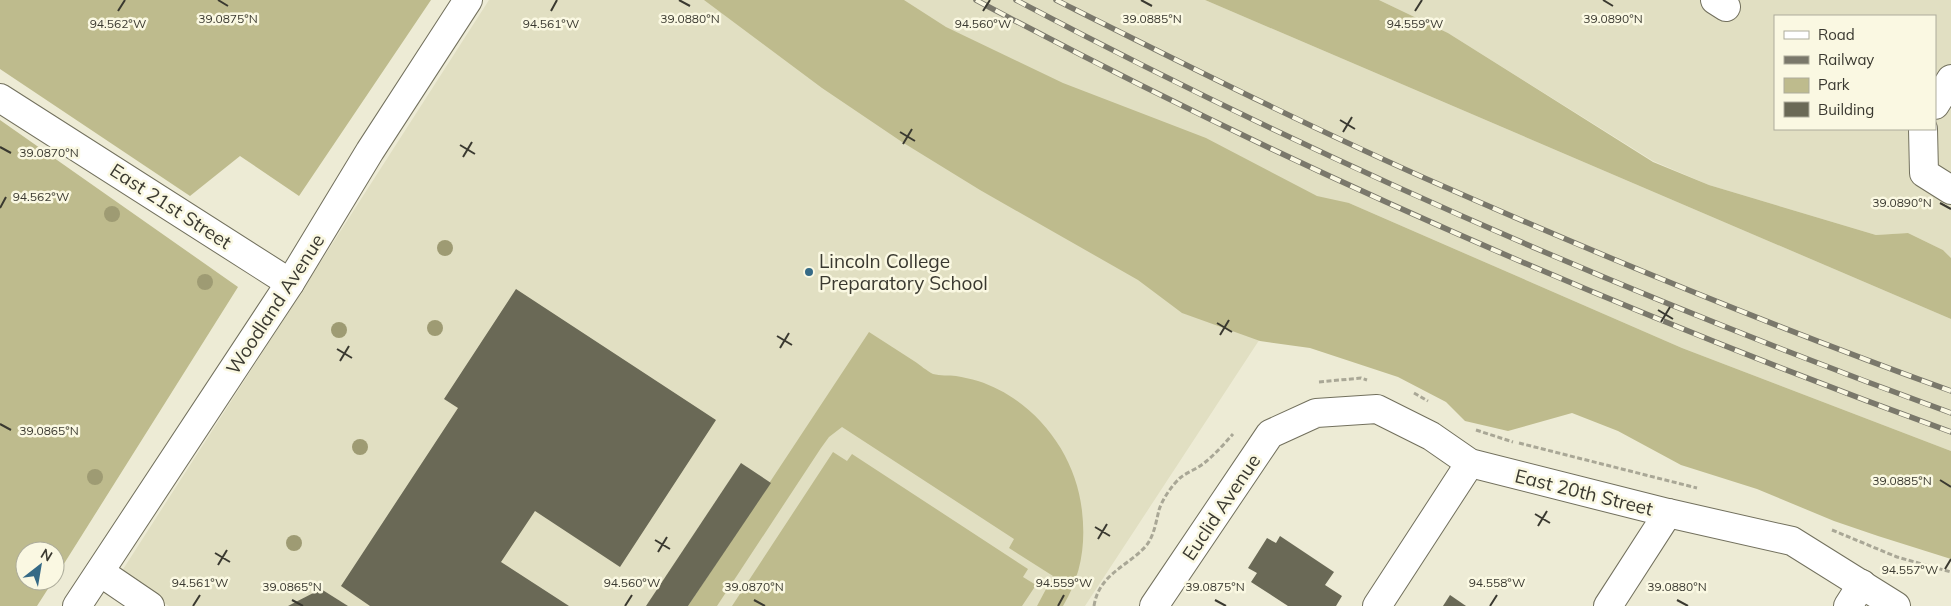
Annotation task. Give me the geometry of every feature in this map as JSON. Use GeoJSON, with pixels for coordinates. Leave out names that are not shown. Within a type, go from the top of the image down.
{"type":"FeatureCollection","features":[{"type":"Feature","properties":{"kind":"street","name":"Woodland Avenue"},"geometry":{"type":"LineString","coordinates":[[77,606],[290,283],[370,151],[468,0]]}},
{"type":"Feature","properties":{"kind":"street"},"geometry":{"type":"LineString","coordinates":[[1936,103],[1951,80]]}},
{"type":"Feature","properties":{"kind":"street","name":"East 21st Street"},"geometry":{"type":"LineString","coordinates":[[0,98],[290,283]]}},
{"type":"Feature","properties":{"kind":"street"},"geometry":{"type":"LineString","coordinates":[[1923,130],[1924,173],[1951,190]]}},
{"type":"Feature","properties":{"kind":"street","name":"East 20th Street"},"geometry":{"type":"LineString","coordinates":[[1270,434],[1316,414],[1377,409],[1431,436],[1470,463],[1668,513],[1792,541],[1855,595],[1896,606]]}},
{"type":"Feature","properties":{"kind":"street","name":"Euclid Avenue"},"geometry":{"type":"LineString","coordinates":[[1154,606],[1270,434]]}},
{"type":"Feature","properties":{"kind":"street"},"geometry":{"type":"LineString","coordinates":[[1378,606],[1470,463]]}},
{"type":"Feature","properties":{"kind":"street"},"geometry":{"type":"LineString","coordinates":[[1608,606],[1668,513]]}},
{"type":"Feature","properties":{"kind":"street"},"geometry":{"type":"LineString","coordinates":[[100,572],[150,606]]}},
{"type":"Feature","properties":{"kind":"shaded area","name":"Lincoln College Preparatory School"},"geometry":{"type":"Polygon","coordinates":[[[489,0],[1205,0],[1951,319],[1951,451],[1682,348],[1349,203],[1085,606],[169,606],[120,574],[489,0]]]}},
{"type":"Feature","properties":{"kind":"shaded area"},"geometry":{"type":"Polygon","coordinates":[[[1379,0],[1951,0],[1951,258],[1943,250],[1908,233],[1876,235],[1709,185],[1653,161],[1448,33],[1379,0]]]}},
{"type":"Feature","properties":{"kind":"green space"},"geometry":{"type":"Polygon","coordinates":[[[0,0],[431,0],[299,196],[240,156],[190,196],[0,69],[0,0]]]}},
{"type":"Feature","properties":{"kind":"green space"},"geometry":{"type":"Polygon","coordinates":[[[704,0],[904,0],[946,27],[1063,83],[1206,138],[1317,196],[1349,203],[1682,348],[1951,451],[1951,559],[1834,521],[1757,489],[1681,465],[1618,431],[1572,413],[1508,431],[1465,421],[1446,402],[1398,377],[1310,348],[1260,341],[1182,313],[1138,280],[980,190],[902,142],[822,88],[704,0]]]}},
{"type":"Feature","properties":{"kind":"green space"},"geometry":{"type":"Polygon","coordinates":[[[1205,0],[1379,0],[1448,33],[1653,162],[1709,185],[1876,235],[1908,233],[1943,250],[1951,258],[1951,319],[1205,0]]]}},
{"type":"Feature","properties":{"kind":"green space"},"geometry":{"type":"Polygon","coordinates":[[[0,120],[238,287],[65,562],[65,541],[15,541],[15,591],[47,591],[37,606],[0,606],[0,120]]]}},
{"type":"Feature","properties":{"kind":"green space"},"geometry":{"type":"Polygon","coordinates":[[[869,332],[933,374],[967,378],[998,389],[1034,415],[1049,431],[1071,469],[1078,489],[1082,511],[1083,536],[1081,560],[1074,583],[1063,606],[1037,606],[1053,576],[1009,548],[1014,539],[842,427],[829,437],[821,448],[717,606],[688,606],[869,332]]]}},
{"type":"Feature","properties":{"kind":"green space"},"geometry":{"type":"Polygon","coordinates":[[[833,452],[847,461],[852,454],[1028,569],[1023,577],[1036,585],[1022,606],[732,606],[833,452]]]}},
{"type":"Feature","properties":{"kind":"building"},"geometry":{"type":"Polygon","coordinates":[[[516,289],[716,420],[620,567],[535,511],[501,562],[569,606],[370,606],[341,586],[458,408],[444,399],[516,289]]]}},
{"type":"Feature","properties":{"kind":"building"},"geometry":{"type":"Polygon","coordinates":[[[741,463],[771,483],[688,606],[646,606],[741,463]]]}},
{"type":"Feature","properties":{"kind":"building"},"geometry":{"type":"Polygon","coordinates":[[[1280,536],[1334,572],[1325,585],[1342,596],[1336,606],[1288,606],[1251,582],[1257,573],[1248,568],[1267,538],[1276,543],[1280,536]]]}},
{"type":"Feature","properties":{"kind":"building"},"geometry":{"type":"Polygon","coordinates":[[[321,589],[348,606],[288,606],[321,589]]]}},
{"type":"Feature","properties":{"kind":"building"},"geometry":{"type":"Polygon","coordinates":[[[1450,595],[1466,606],[1443,606],[1450,595]]]}},
{"type":"Feature","properties":{"kind":"railway"},"geometry":{"type":"LineString","coordinates":[[976,0],[1094,62],[1214,121],[1456,233],[1702,337],[1951,432]]}},
{"type":"Feature","properties":{"kind":"railway"},"geometry":{"type":"LineString","coordinates":[[1016,0],[1244,116],[1477,223],[1712,322],[1951,413]]}},
{"type":"Feature","properties":{"kind":"railway"},"geometry":{"type":"LineString","coordinates":[[1056,0],[1298,119],[1445,187],[1696,293],[1951,391]]}},
{"type":"Feature","properties":{"kind":"place","name":"Lincoln College Preparatory School"},"geometry":{"type":"Point","coordinates":[809,272]}}]}
